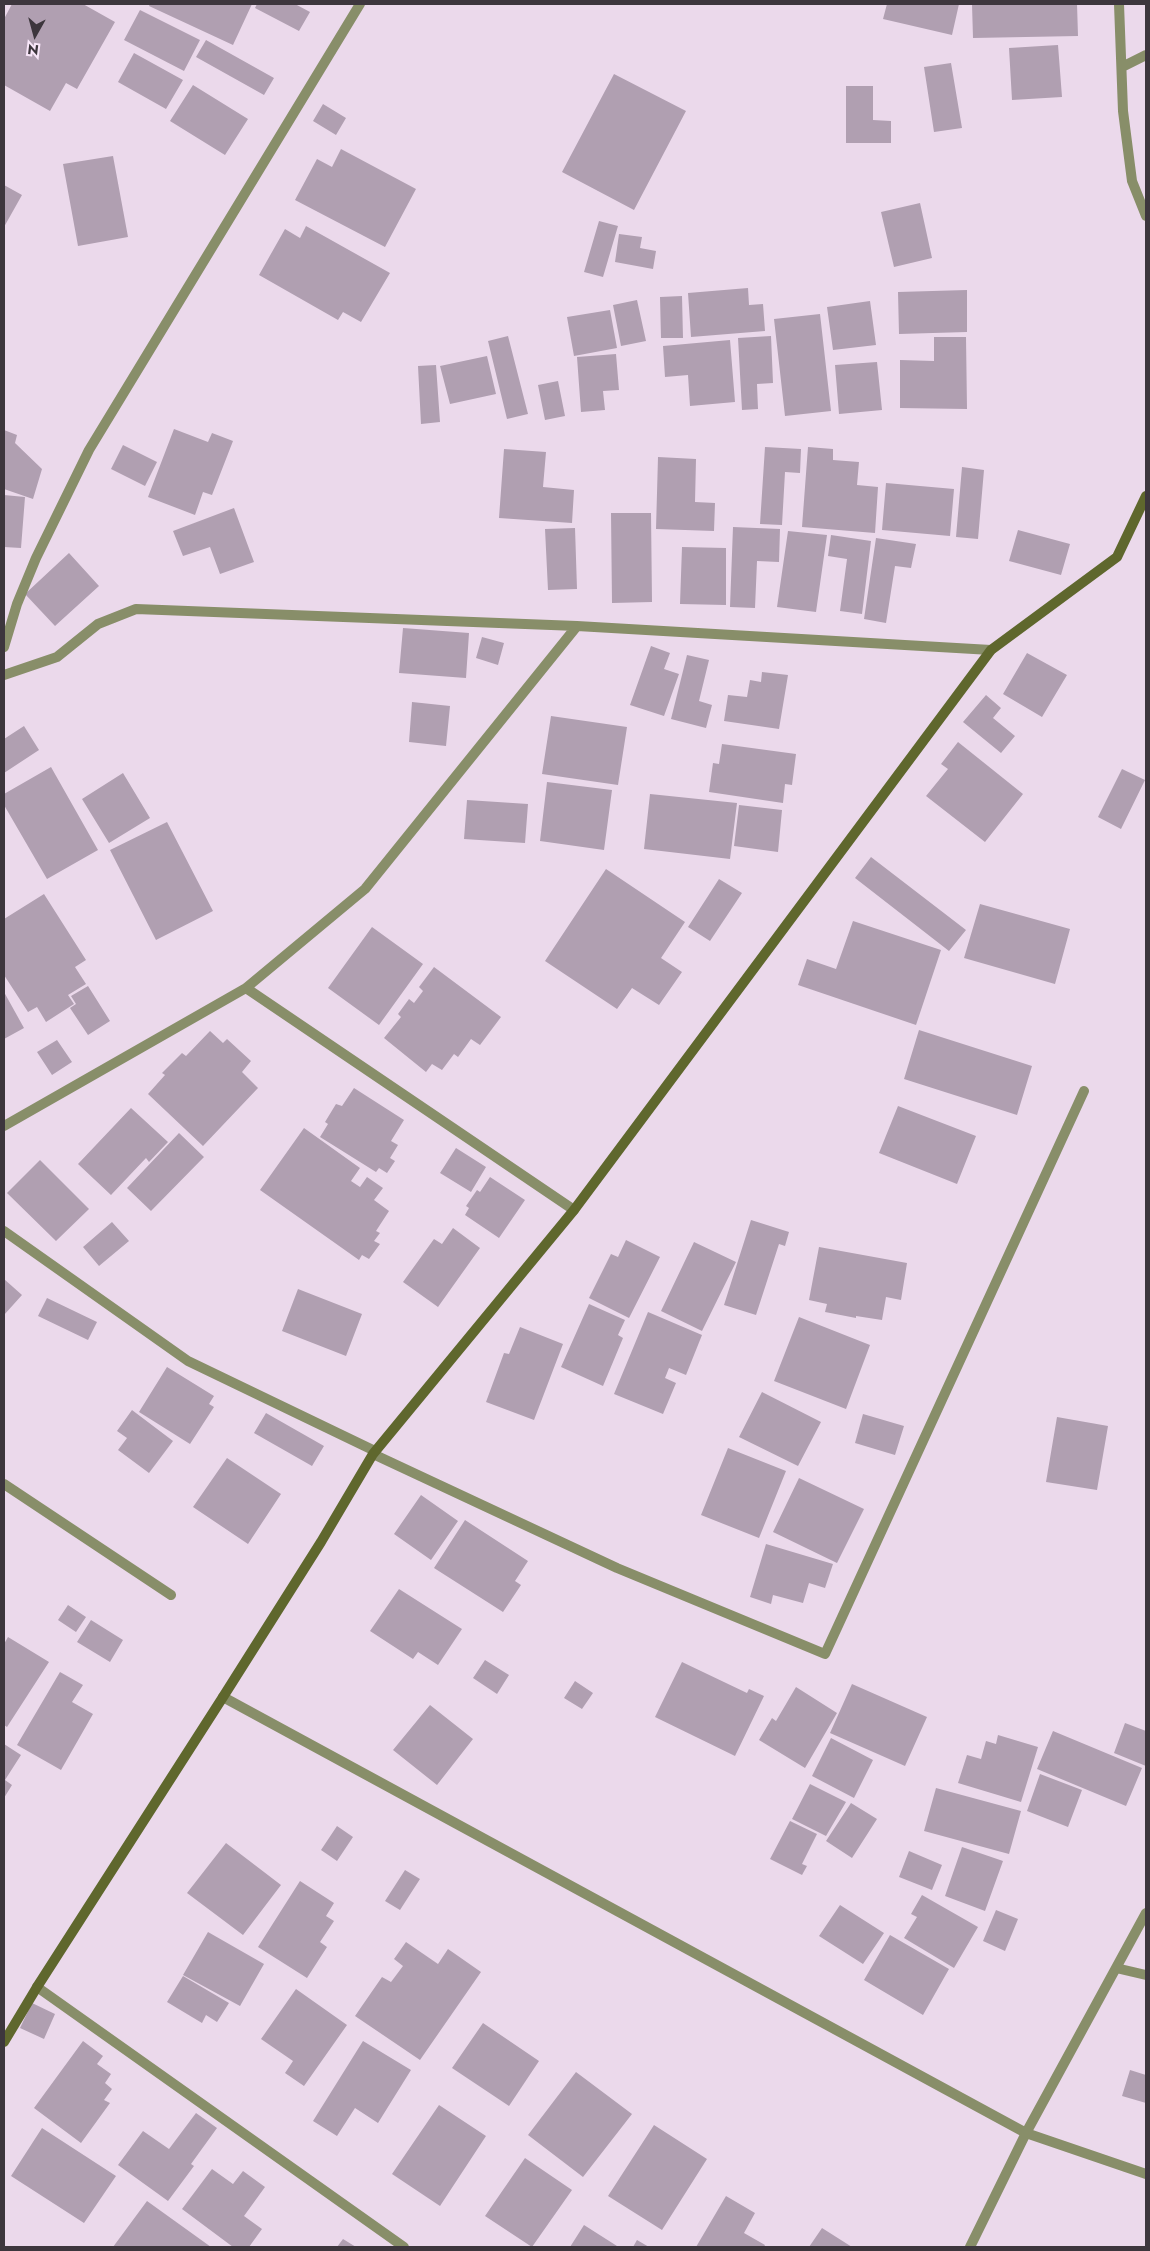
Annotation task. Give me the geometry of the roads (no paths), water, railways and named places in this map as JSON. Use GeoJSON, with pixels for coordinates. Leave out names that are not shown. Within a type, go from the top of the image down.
{"type":"FeatureCollection","features":[{"type":"Feature","properties":{"kind":"street"},"geometry":{"type":"LineString","coordinates":[[4,647],[17,604],[36,558],[89,450],[360,4]]}},
{"type":"Feature","properties":{"kind":"street"},"geometry":{"type":"LineString","coordinates":[[1120,4],[1119,41],[1122,67],[1123,111],[1132,181],[1146,216]]}},
{"type":"Feature","properties":{"kind":"street"},"geometry":{"type":"LineString","coordinates":[[1122,67],[1146,55]]}},
{"type":"Feature","properties":{"kind":"street"},"geometry":{"type":"LineString","coordinates":[[4,2042],[36,1987],[321,1542],[374,1452],[574,1210],[991,650],[1117,557],[1146,496]]}},
{"type":"Feature","properties":{"kind":"street"},"geometry":{"type":"LineString","coordinates":[[4,675],[57,657],[98,624],[136,609],[577,626],[991,650]]}},
{"type":"Feature","properties":{"kind":"street"},"geometry":{"type":"LineString","coordinates":[[4,1126],[246,988],[365,889],[577,626]]}},
{"type":"Feature","properties":{"kind":"street"},"geometry":{"type":"LineString","coordinates":[[246,988],[574,1210]]}},
{"type":"Feature","properties":{"kind":"street"},"geometry":{"type":"LineString","coordinates":[[4,1231],[188,1361],[617,1568],[825,1654],[1084,1091]]}},
{"type":"Feature","properties":{"kind":"street"},"geometry":{"type":"LineString","coordinates":[[4,1484],[171,1595]]}},
{"type":"Feature","properties":{"kind":"street"},"geometry":{"type":"LineString","coordinates":[[223,1697],[1026,2133],[1146,2174]]}},
{"type":"Feature","properties":{"kind":"street"},"geometry":{"type":"LineString","coordinates":[[970,2247],[1026,2133],[1146,1913]]}},
{"type":"Feature","properties":{"kind":"street"},"geometry":{"type":"LineString","coordinates":[[1116,1968],[1146,1975]]}},
{"type":"Feature","properties":{"kind":"street"},"geometry":{"type":"LineString","coordinates":[[36,1987],[404,2247]]}}]}
